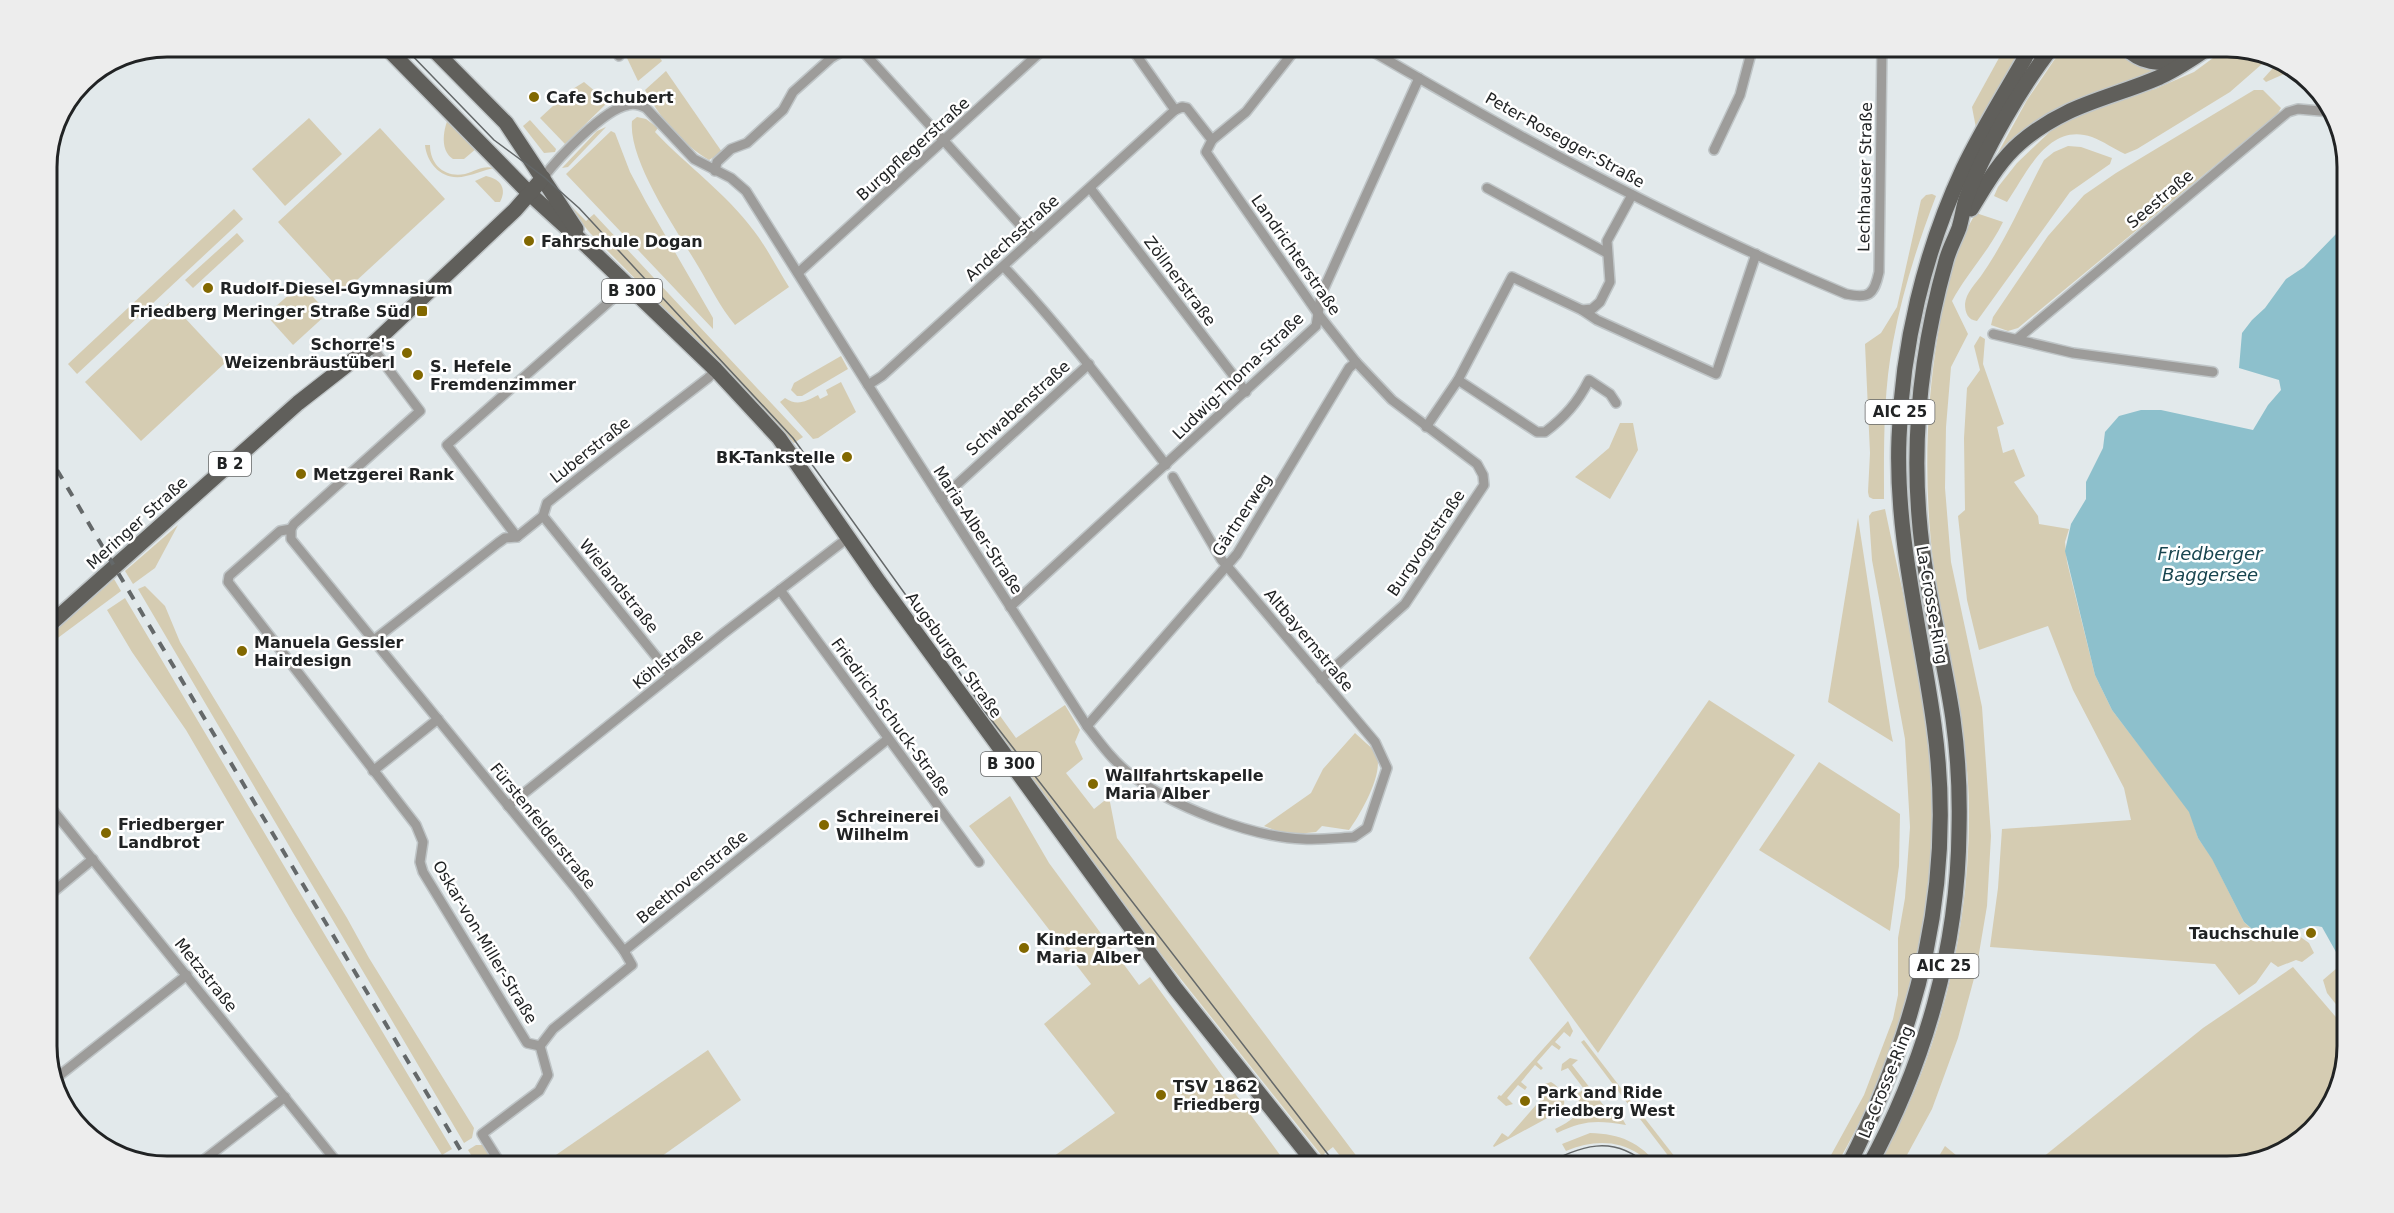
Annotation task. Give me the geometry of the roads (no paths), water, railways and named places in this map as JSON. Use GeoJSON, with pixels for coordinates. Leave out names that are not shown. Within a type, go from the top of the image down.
{"type":"FeatureCollection","features":[{"type":"Feature","properties":{"kind":"main road","name":"Augsburger Straße"},"geometry":{"type":"LineString","coordinates":[[396,57],[530,194],[716,370],[779,438],[879,582],[1175,988],[1308,1156]]}},
{"type":"Feature","properties":{"kind":"main road"},"geometry":{"type":"LineString","coordinates":[[441,57],[506,123],[543,178]]}},
{"type":"Feature","properties":{"kind":"main road","name":"La-Crosse-Ring"},"geometry":{"type":"LineString","coordinates":[[1853,1156],[1888,1080],[1910,1020],[1927,951],[1939,858],[1938,754],[1906,563],[1899,503],[1900,419],[1907,353],[1924,275],[1942,216],[1973,149],[2025,57]]}},
{"type":"Feature","properties":{"kind":"main road","name":"AIC 25"},"geometry":{"type":"LineString","coordinates":[[1959,229],[1967,199],[1987,155],[2012,108],[2046,57]]}},
{"type":"Feature","properties":{"kind":"main road"},"geometry":{"type":"LineString","coordinates":[[2137,57],[2148,62],[2186,61]]}},
{"type":"Feature","properties":{"kind":"main road"},"geometry":{"type":"LineString","coordinates":[[1959,229],[1997,168],[2034,131],[2067,111],[2162,76],[2193,57]]}},
{"type":"Feature","properties":{"kind":"main road","name":"Meringer Straße"},"geometry":{"type":"LineString","coordinates":[[57,618],[298,403],[371,346],[530,194],[543,178]]}},
{"type":"Feature","properties":{"kind":"main road","name":"B 300"},"geometry":{"type":"LineString","coordinates":[[543,178],[588,247]]}},
{"type":"Feature","properties":{"kind":"main road","name":"La-Crosse-Ring"},"geometry":{"type":"LineString","coordinates":[[1874,1156],[1914,1071],[1931,1016],[1949,942],[1957,879],[1959,830],[1957,753],[1922,540],[1918,507],[1917,444],[1926,348],[1947,259],[1959,229]]}},
{"type":"Feature","properties":{"kind":"street"},"geometry":{"type":"LineString","coordinates":[[715,171],[717,162],[747,143],[783,110],[793,92],[833,57]]}},
{"type":"Feature","properties":{"kind":"street"},"geometry":{"type":"LineString","coordinates":[[868,57],[1033,239]]}},
{"type":"Feature","properties":{"kind":"street","name":"Burgpflegerstraße"},"geometry":{"type":"LineString","coordinates":[[798,273],[1035,57]]}},
{"type":"Feature","properties":{"kind":"street"},"geometry":{"type":"LineString","coordinates":[[1138,57],[1175,110],[1182,107],[1187,108],[1212,140],[1246,112],[1289,57]]}},
{"type":"Feature","properties":{"kind":"street","name":"Peter-Rosegger-Straße"},"geometry":{"type":"LineString","coordinates":[[1382,57],[1508,129],[1632,195],[1756,254],[1846,294],[1859,297]]}},
{"type":"Feature","properties":{"kind":"street"},"geometry":{"type":"LineString","coordinates":[[1714,150],[1740,95],[1750,57]]}},
{"type":"Feature","properties":{"kind":"street","name":"Lechhauser Straße"},"geometry":{"type":"LineString","coordinates":[[1859,297],[1869,295],[1875,288],[1879,272],[1882,57]]}},
{"type":"Feature","properties":{"kind":"street","name":"Ludwig-Thoma-Straße"},"geometry":{"type":"LineString","coordinates":[[1010,607],[1316,326],[1321,295],[1419,78]]}},
{"type":"Feature","properties":{"kind":"street","name":"Maria-Alber-Straße"},"geometry":{"type":"LineString","coordinates":[[543,178],[566,153],[617,108],[637,104],[646,108],[686,151],[715,171],[731,178],[746,191],[1010,607],[1105,750],[1130,774],[1176,803],[1213,819],[1281,837],[1305,839],[1354,837],[1366,828]]}},
{"type":"Feature","properties":{"kind":"street","name":"Seestraße"},"geometry":{"type":"LineString","coordinates":[[2018,339],[2288,112],[2298,109],[2321,111]]}},
{"type":"Feature","properties":{"kind":"street","name":"Andechsstraße"},"geometry":{"type":"LineString","coordinates":[[868,385],[882,376],[1004,267],[1175,110]]}},
{"type":"Feature","properties":{"kind":"street","name":"Landrichterstraße"},"geometry":{"type":"LineString","coordinates":[[1212,140],[1206,152],[1319,315],[1356,362],[1392,400],[1477,464]]}},
{"type":"Feature","properties":{"kind":"street","name":"Zöllnerstraße"},"geometry":{"type":"LineString","coordinates":[[1090,188],[1246,392]]}},
{"type":"Feature","properties":{"kind":"street"},"geometry":{"type":"LineString","coordinates":[[1487,188],[1607,253]]}},
{"type":"Feature","properties":{"kind":"street"},"geometry":{"type":"LineString","coordinates":[[1582,310],[1592,309],[1600,302],[1610,282],[1607,242],[1632,195]]}},
{"type":"Feature","properties":{"kind":"street"},"geometry":{"type":"LineString","coordinates":[[1426,427],[1458,380],[1512,277],[1598,320],[1716,374],[1756,254]]}},
{"type":"Feature","properties":{"kind":"street"},"geometry":{"type":"LineString","coordinates":[[1004,267],[1089,364],[1166,465]]}},
{"type":"Feature","properties":{"kind":"street"},"geometry":{"type":"LineString","coordinates":[[517,537],[447,445],[627,286]]}},
{"type":"Feature","properties":{"kind":"street"},"geometry":{"type":"LineString","coordinates":[[1992,334],[2073,353],[2213,372]]}},
{"type":"Feature","properties":{"kind":"street"},"geometry":{"type":"LineString","coordinates":[[291,529],[420,411],[371,346]]}},
{"type":"Feature","properties":{"kind":"street","name":"Gärtnerweg"},"geometry":{"type":"LineString","coordinates":[[1087,726],[1237,554],[1349,368],[1356,362]]}},
{"type":"Feature","properties":{"kind":"street","name":"Schwabenstraße"},"geometry":{"type":"LineString","coordinates":[[941,499],[1089,364]]}},
{"type":"Feature","properties":{"kind":"street","name":"Luberstraße"},"geometry":{"type":"LineString","coordinates":[[374,640],[498,543],[505,538],[517,537],[543,516],[547,503],[716,370]]}},
{"type":"Feature","properties":{"kind":"street"},"geometry":{"type":"LineString","coordinates":[[1458,380],[1537,432],[1545,432],[1564,418],[1578,401],[1589,380],[1610,394],[1616,403]]}},
{"type":"Feature","properties":{"kind":"street","name":"Burgvogtstraße"},"geometry":{"type":"LineString","coordinates":[[1321,679],[1405,604],[1484,485],[1483,475],[1477,464]]}},
{"type":"Feature","properties":{"kind":"street","name":"Altbayernstraße"},"geometry":{"type":"LineString","coordinates":[[1173,477],[1227,567],[1375,742],[1387,768],[1366,828]]}},
{"type":"Feature","properties":{"kind":"street","name":"Wielandstraße"},"geometry":{"type":"LineString","coordinates":[[543,516],[671,675]]}},
{"type":"Feature","properties":{"kind":"street","name":"Fürstenfelderstraße"},"geometry":{"type":"LineString","coordinates":[[291,529],[291,539],[624,951]]}},
{"type":"Feature","properties":{"kind":"street","name":"Oskar-von-Miller-Straße"},"geometry":{"type":"LineString","coordinates":[[291,529],[280,531],[229,576],[228,582],[416,825],[423,842],[420,862],[423,872],[527,1043],[540,1046],[548,1075],[538,1091],[482,1134],[495,1156]]}},
{"type":"Feature","properties":{"kind":"street","name":"Köhlstraße"},"geometry":{"type":"LineString","coordinates":[[508,806],[671,675],[849,537]]}},
{"type":"Feature","properties":{"kind":"street","name":"Friedrich-Schuck-Straße"},"geometry":{"type":"LineString","coordinates":[[780,590],[979,862]]}},
{"type":"Feature","properties":{"kind":"street"},"geometry":{"type":"LineString","coordinates":[[373,771],[438,719]]}},
{"type":"Feature","properties":{"kind":"street","name":"Beethovenstraße"},"geometry":{"type":"LineString","coordinates":[[624,951],[888,739]]}},
{"type":"Feature","properties":{"kind":"street","name":"Metzstraße"},"geometry":{"type":"LineString","coordinates":[[57,815],[331,1156]]}},
{"type":"Feature","properties":{"kind":"street"},"geometry":{"type":"LineString","coordinates":[[57,889],[93,859]]}},
{"type":"Feature","properties":{"kind":"street"},"geometry":{"type":"LineString","coordinates":[[540,1046],[553,1029],[632,965],[624,951]]}},
{"type":"Feature","properties":{"kind":"street"},"geometry":{"type":"LineString","coordinates":[[61,1074],[187,975]]}},
{"type":"Feature","properties":{"kind":"street"},"geometry":{"type":"LineString","coordinates":[[210,1156],[285,1097]]}},
{"type":"Feature","properties":{"kind":"water","name":"Friedberger Baggersee"},"geometry":{"type":"Polygon","coordinates":[[[2337,233],[2337,953],[2322,927],[2306,927],[2281,940],[2259,935],[2244,922],[2212,859],[2198,838],[2189,812],[2112,710],[2095,675],[2065,551],[2071,524],[2086,499],[2086,482],[2103,448],[2105,432],[2119,416],[2141,410],[2161,410],[2253,430],[2268,405],[2281,390],[2279,380],[2239,368],[2242,333],[2265,308],[2286,279],[2304,267],[2337,233]]]}},
{"type":"Feature","properties":{"kind":"tram line"},"geometry":{"type":"LineString","coordinates":[[414,57],[494,140],[544,177],[579,208],[793,438],[941,644],[983,709],[1329,1156]]}},
{"type":"Feature","properties":{"kind":"tram line"},"geometry":{"type":"LineString","coordinates":[[1564,1156],[1596,1146],[1622,1149],[1635,1156]]}},
{"type":"Feature","properties":{"kind":"railway"},"geometry":{"type":"LineString","coordinates":[[57,470],[464,1156]]}},
{"type":"Feature","properties":{"kind":"place","name":"Cafe Schubert"},"geometry":{"type":"Point","coordinates":[534,97]}},
{"type":"Feature","properties":{"kind":"place","name":"Fahrschule Dogan"},"geometry":{"type":"Point","coordinates":[529,241]}},
{"type":"Feature","properties":{"kind":"place","name":"Rudolf-Diesel-Gymnasium"},"geometry":{"type":"Point","coordinates":[208,288]}},
{"type":"Feature","properties":{"kind":"place","name":"Friedberg Meringer Straße Süd"},"geometry":{"type":"Point","coordinates":[422,311]}},
{"type":"Feature","properties":{"kind":"place","name":"Schorre's Weizenbräustüberl"},"geometry":{"type":"Point","coordinates":[407,353]}},
{"type":"Feature","properties":{"kind":"place","name":"S. Hefele Fremdenzimmer"},"geometry":{"type":"Point","coordinates":[418,375]}},
{"type":"Feature","properties":{"kind":"place","name":"BK-Tankstelle"},"geometry":{"type":"Point","coordinates":[847,457]}},
{"type":"Feature","properties":{"kind":"place","name":"Metzgerei Rank"},"geometry":{"type":"Point","coordinates":[301,474]}},
{"type":"Feature","properties":{"kind":"place","name":"Manuela Gessler Hairdesign"},"geometry":{"type":"Point","coordinates":[242,651]}},
{"type":"Feature","properties":{"kind":"place","name":"Wallfahrtskapelle Maria Alber"},"geometry":{"type":"Point","coordinates":[1093,784]}},
{"type":"Feature","properties":{"kind":"place","name":"Schreinerei Wilhelm"},"geometry":{"type":"Point","coordinates":[824,825]}},
{"type":"Feature","properties":{"kind":"place","name":"Friedberger Landbrot"},"geometry":{"type":"Point","coordinates":[106,833]}},
{"type":"Feature","properties":{"kind":"place","name":"Tauchschule"},"geometry":{"type":"Point","coordinates":[2311,933]}},
{"type":"Feature","properties":{"kind":"place","name":"Kindergarten Maria Alber"},"geometry":{"type":"Point","coordinates":[1024,948]}},
{"type":"Feature","properties":{"kind":"place","name":"TSV 1862 Friedberg"},"geometry":{"type":"Point","coordinates":[1161,1095]}},
{"type":"Feature","properties":{"kind":"place","name":"Park and Ride Friedberg West"},"geometry":{"type":"Point","coordinates":[1525,1101]}}]}
